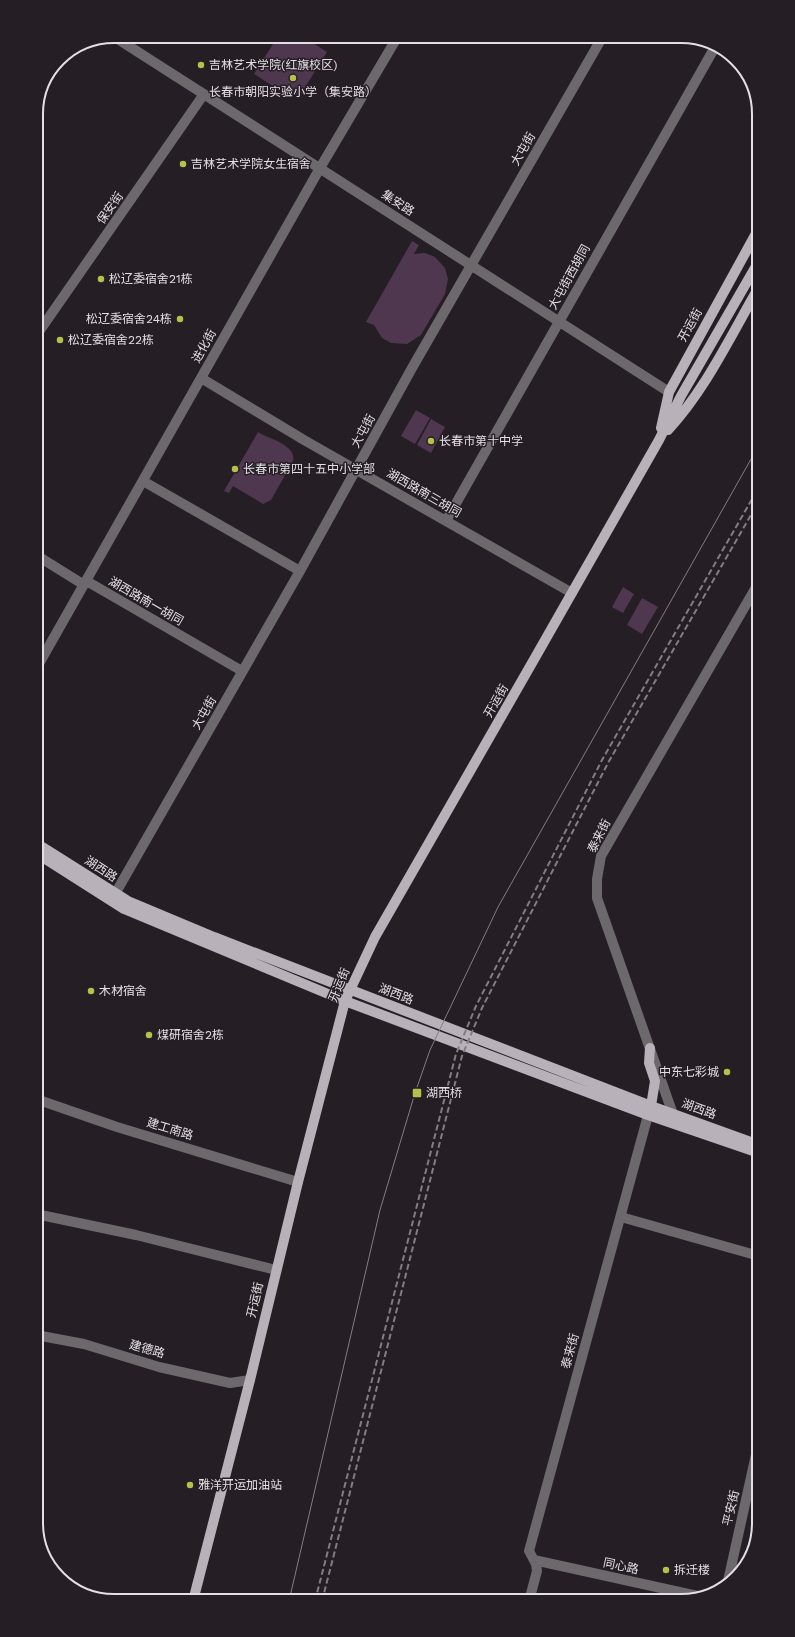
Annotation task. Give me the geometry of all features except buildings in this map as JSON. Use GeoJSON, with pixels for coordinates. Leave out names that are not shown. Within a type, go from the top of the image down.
{"type":"FeatureCollection","features":[{"type":"Feature","properties":{"kind":"main road","name":"开运街"},"geometry":{"type":"LineString","coordinates":[[659,440],[669,392],[752,241]]}},
{"type":"Feature","properties":{"kind":"main road","name":"开运街"},"geometry":{"type":"LineString","coordinates":[[195,1594],[345,1001],[375,937],[659,440],[681,396],[752,273]]}},
{"type":"Feature","properties":{"kind":"main road","name":"开运街"},"geometry":{"type":"LineString","coordinates":[[659,440],[680,416],[713,366],[752,298]]}},
{"type":"Feature","properties":{"kind":"main road","name":"湖西路"},"geometry":{"type":"LineString","coordinates":[[43,848],[113,898],[124,909],[345,1001],[650,1111],[673,1114],[752,1142]]}},
{"type":"Feature","properties":{"kind":"main road","name":"湖西路"},"geometry":{"type":"LineString","coordinates":[[43,857],[113,898],[350,990],[650,1111],[677,1125],[752,1151]]}},
{"type":"Feature","properties":{"kind":"main road"},"geometry":{"type":"LineString","coordinates":[[650,1048],[650,1062],[655,1082],[650,1111]]}},
{"type":"Feature","properties":{"kind":"street","name":"集安路"},"geometry":{"type":"LineString","coordinates":[[124,43],[669,392]]}},
{"type":"Feature","properties":{"kind":"street","name":"进化街"},"geometry":{"type":"LineString","coordinates":[[43,657],[320,168],[394,43]]}},
{"type":"Feature","properties":{"kind":"street","name":"大屯街"},"geometry":{"type":"LineString","coordinates":[[113,898],[599,43]]}},
{"type":"Feature","properties":{"kind":"street","name":"大屯街西胡同"},"geometry":{"type":"LineString","coordinates":[[446,521],[713,51]]}},
{"type":"Feature","properties":{"kind":"street","name":"保安街"},"geometry":{"type":"LineString","coordinates":[[43,326],[204,94]]}},
{"type":"Feature","properties":{"kind":"street","name":"湖西路南三胡同"},"geometry":{"type":"LineString","coordinates":[[202,378],[304,440],[572,593]]}},
{"type":"Feature","properties":{"kind":"street"},"geometry":{"type":"LineString","coordinates":[[143,481],[300,571]]}},
{"type":"Feature","properties":{"kind":"street","name":"湖西路南一胡同"},"geometry":{"type":"LineString","coordinates":[[43,559],[81,583],[90,583],[242,672]]}},
{"type":"Feature","properties":{"kind":"street","name":"泰来街"},"geometry":{"type":"LineString","coordinates":[[677,1125],[597,898],[597,879],[601,856],[752,594]]}},
{"type":"Feature","properties":{"kind":"street","name":"建工南路"},"geometry":{"type":"LineString","coordinates":[[43,1101],[117,1127],[298,1182]]}},
{"type":"Feature","properties":{"kind":"street","name":"泰来街"},"geometry":{"type":"LineString","coordinates":[[531,1594],[536,1571],[534,1560],[529,1551],[650,1111]]}},
{"type":"Feature","properties":{"kind":"street"},"geometry":{"type":"LineString","coordinates":[[43,1215],[136,1235],[276,1270]]}},
{"type":"Feature","properties":{"kind":"street"},"geometry":{"type":"LineString","coordinates":[[621,1217],[752,1254]]}},
{"type":"Feature","properties":{"kind":"street","name":"建德路"},"geometry":{"type":"LineString","coordinates":[[43,1336],[84,1344],[159,1367],[230,1383],[250,1380]]}},
{"type":"Feature","properties":{"kind":"street","name":"平安街"},"geometry":{"type":"LineString","coordinates":[[729,1574],[752,1473]]}},
{"type":"Feature","properties":{"kind":"street","name":"同心路"},"geometry":{"type":"LineString","coordinates":[[534,1560],[688,1594]]}},
{"type":"Feature","properties":{"kind":"street"},"geometry":{"type":"LineString","coordinates":[[536,1571],[540,1566],[547,1563]]}},
{"type":"Feature","properties":{"kind":"shaded area"},"geometry":{"type":"Polygon","coordinates":[[[274,43],[313,43],[327,52],[299,97],[292,93],[290,97],[254,74],[274,43]]]}},
{"type":"Feature","properties":{"kind":"shaded area"},"geometry":{"type":"Polygon","coordinates":[[[412,241],[419,245],[414,254],[425,253],[435,257],[445,268],[448,279],[445,294],[421,335],[407,344],[391,343],[382,338],[374,325],[366,322],[412,241]]]}},
{"type":"Feature","properties":{"kind":"shaded area"},"geometry":{"type":"Polygon","coordinates":[[[416,410],[430,418],[415,444],[401,436],[416,410]]]}},
{"type":"Feature","properties":{"kind":"shaded area"},"geometry":{"type":"Polygon","coordinates":[[[431,419],[445,427],[431,453],[417,445],[431,419]]]}},
{"type":"Feature","properties":{"kind":"shaded area"},"geometry":{"type":"Polygon","coordinates":[[[258,432],[281,443],[291,451],[293,455],[293,461],[271,500],[263,504],[233,486],[229,493],[224,491],[258,432]]]}},
{"type":"Feature","properties":{"kind":"shaded area"},"geometry":{"type":"Polygon","coordinates":[[[623,587],[634,594],[623,613],[612,607],[623,587]]]}},
{"type":"Feature","properties":{"kind":"shaded area"},"geometry":{"type":"Polygon","coordinates":[[[642,598],[658,607],[642,634],[627,625],[642,598]]]}},
{"type":"Feature","properties":{"kind":"tram line"},"geometry":{"type":"LineString","coordinates":[[291,1594],[380,1210],[415,1093],[430,1050],[498,907],[752,457]]}},
{"type":"Feature","properties":{"kind":"railway"},"geometry":{"type":"LineString","coordinates":[[317,1594],[456,1054],[476,1006],[602,760],[752,499]]}},
{"type":"Feature","properties":{"kind":"railway"},"geometry":{"type":"LineString","coordinates":[[324,1594],[462,1056],[482,1008],[608,763],[752,513]]}},
{"type":"Feature","properties":{"kind":"place","name":"吉林艺术学院(红旗校区)"},"geometry":{"type":"Point","coordinates":[201,65]}},
{"type":"Feature","properties":{"kind":"place","name":"长春市朝阳实验小学（集安路）"},"geometry":{"type":"Point","coordinates":[293,78]}},
{"type":"Feature","properties":{"kind":"place","name":"吉林艺术学院女生宿舍"},"geometry":{"type":"Point","coordinates":[183,164]}},
{"type":"Feature","properties":{"kind":"place","name":"松辽委宿舍21栋"},"geometry":{"type":"Point","coordinates":[101,279]}},
{"type":"Feature","properties":{"kind":"place","name":"松辽委宿舍24栋"},"geometry":{"type":"Point","coordinates":[180,319]}},
{"type":"Feature","properties":{"kind":"place","name":"松辽委宿舍22栋"},"geometry":{"type":"Point","coordinates":[60,340]}},
{"type":"Feature","properties":{"kind":"place","name":"长春市第十中学"},"geometry":{"type":"Point","coordinates":[431,441]}},
{"type":"Feature","properties":{"kind":"place","name":"长春市第四十五中小学部"},"geometry":{"type":"Point","coordinates":[235,469]}},
{"type":"Feature","properties":{"kind":"place","name":"木材宿舍"},"geometry":{"type":"Point","coordinates":[91,991]}},
{"type":"Feature","properties":{"kind":"place","name":"煤研宿舍2栋"},"geometry":{"type":"Point","coordinates":[149,1035]}},
{"type":"Feature","properties":{"kind":"place","name":"中东七彩城"},"geometry":{"type":"Point","coordinates":[727,1072]}},
{"type":"Feature","properties":{"kind":"place","name":"湖西桥"},"geometry":{"type":"Point","coordinates":[417,1093]}},
{"type":"Feature","properties":{"kind":"place","name":"雅洋开运加油站"},"geometry":{"type":"Point","coordinates":[190,1485]}},
{"type":"Feature","properties":{"kind":"place","name":"拆迁楼"},"geometry":{"type":"Point","coordinates":[666,1570]}}]}
